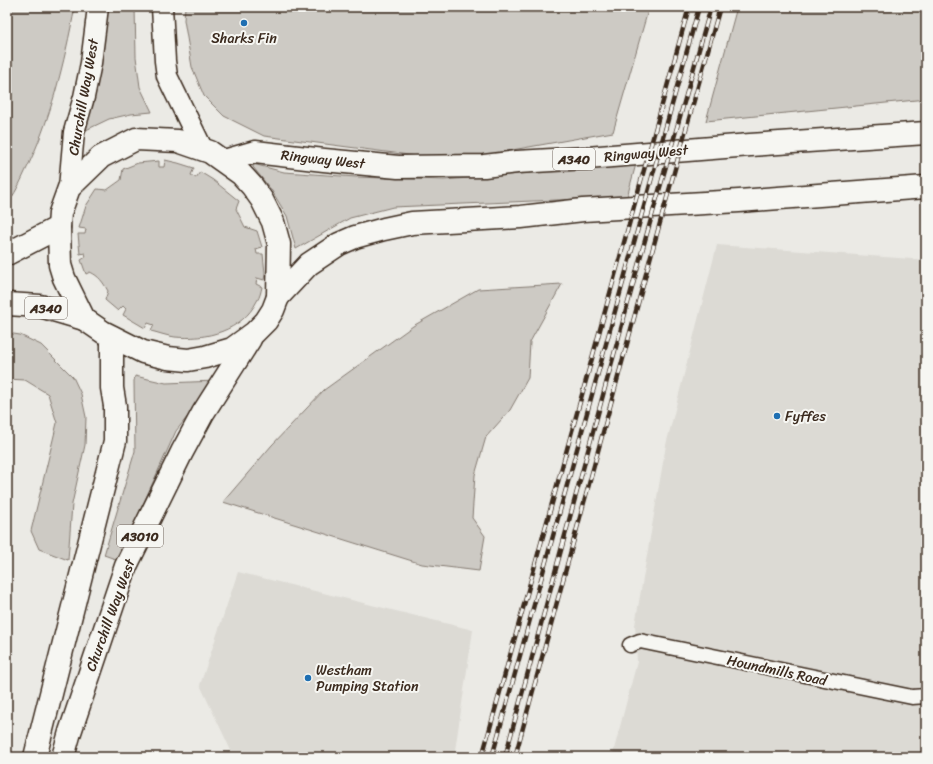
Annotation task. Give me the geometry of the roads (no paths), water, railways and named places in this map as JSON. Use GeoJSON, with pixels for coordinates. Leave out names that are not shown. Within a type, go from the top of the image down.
{"type":"FeatureCollection","features":[{"type":"Feature","properties":{"kind":"main road","name":"Churchill Way West"},"geometry":{"type":"LineString","coordinates":[[69,188],[74,132],[86,90],[98,7]]}},
{"type":"Feature","properties":{"kind":"main road"},"geometry":{"type":"LineString","coordinates":[[162,7],[167,76],[202,148]]}},
{"type":"Feature","properties":{"kind":"main road"},"geometry":{"type":"LineString","coordinates":[[750,145],[926,118]]}},
{"type":"Feature","properties":{"kind":"main road","name":"Ringway West"},"geometry":{"type":"LineString","coordinates":[[224,161],[255,152],[398,167],[484,166],[517,162],[926,133]]}},
{"type":"Feature","properties":{"kind":"main road"},"geometry":{"type":"LineString","coordinates":[[136,139],[178,141],[202,148],[224,161],[241,174],[252,186],[262,200],[273,222],[279,244],[278,297],[273,310],[266,321],[254,333],[232,349],[205,357],[188,360],[168,358],[142,352],[112,337],[84,319],[64,278],[60,266],[58,227],[60,213],[69,188],[101,157],[136,139]]}},
{"type":"Feature","properties":{"kind":"main road"},"geometry":{"type":"LineString","coordinates":[[278,297],[309,264],[339,244],[355,237],[412,223],[521,217],[583,210],[739,201],[926,187]]}},
{"type":"Feature","properties":{"kind":"main road"},"geometry":{"type":"LineString","coordinates":[[884,190],[926,195]]}},
{"type":"Feature","properties":{"kind":"main road"},"geometry":{"type":"LineString","coordinates":[[7,254],[58,227]]}},
{"type":"Feature","properties":{"kind":"main road","name":"A340"},"geometry":{"type":"LineString","coordinates":[[7,304],[40,306],[84,319]]}},
{"type":"Feature","properties":{"kind":"main road","name":"Churchill Way West"},"geometry":{"type":"LineString","coordinates":[[63,757],[126,566],[163,488],[203,413],[254,333]]}},
{"type":"Feature","properties":{"kind":"main road"},"geometry":{"type":"LineString","coordinates":[[35,757],[115,441],[115,406],[112,388],[112,337]]}},
{"type":"Feature","properties":{"kind":"street","name":"Houndmills Road"},"geometry":{"type":"LineString","coordinates":[[630,646],[640,641],[912,698],[926,696]]}},
{"type":"Feature","properties":{"kind":"railway"},"geometry":{"type":"LineString","coordinates":[[482,757],[689,7]]}},
{"type":"Feature","properties":{"kind":"railway"},"geometry":{"type":"LineString","coordinates":[[492,757],[699,7]]}},
{"type":"Feature","properties":{"kind":"railway"},"geometry":{"type":"LineString","coordinates":[[505,757],[642,251],[711,7]]}},
{"type":"Feature","properties":{"kind":"railway"},"geometry":{"type":"LineString","coordinates":[[515,757],[720,7]]}},
{"type":"Feature","properties":{"kind":"place","name":"Sharks Fin"},"geometry":{"type":"Point","coordinates":[244,23]}},
{"type":"Feature","properties":{"kind":"place","name":"Fyffes"},"geometry":{"type":"Point","coordinates":[777,416]}},
{"type":"Feature","properties":{"kind":"place","name":"Westham Pumping Station"},"geometry":{"type":"Point","coordinates":[308,678]}}]}
